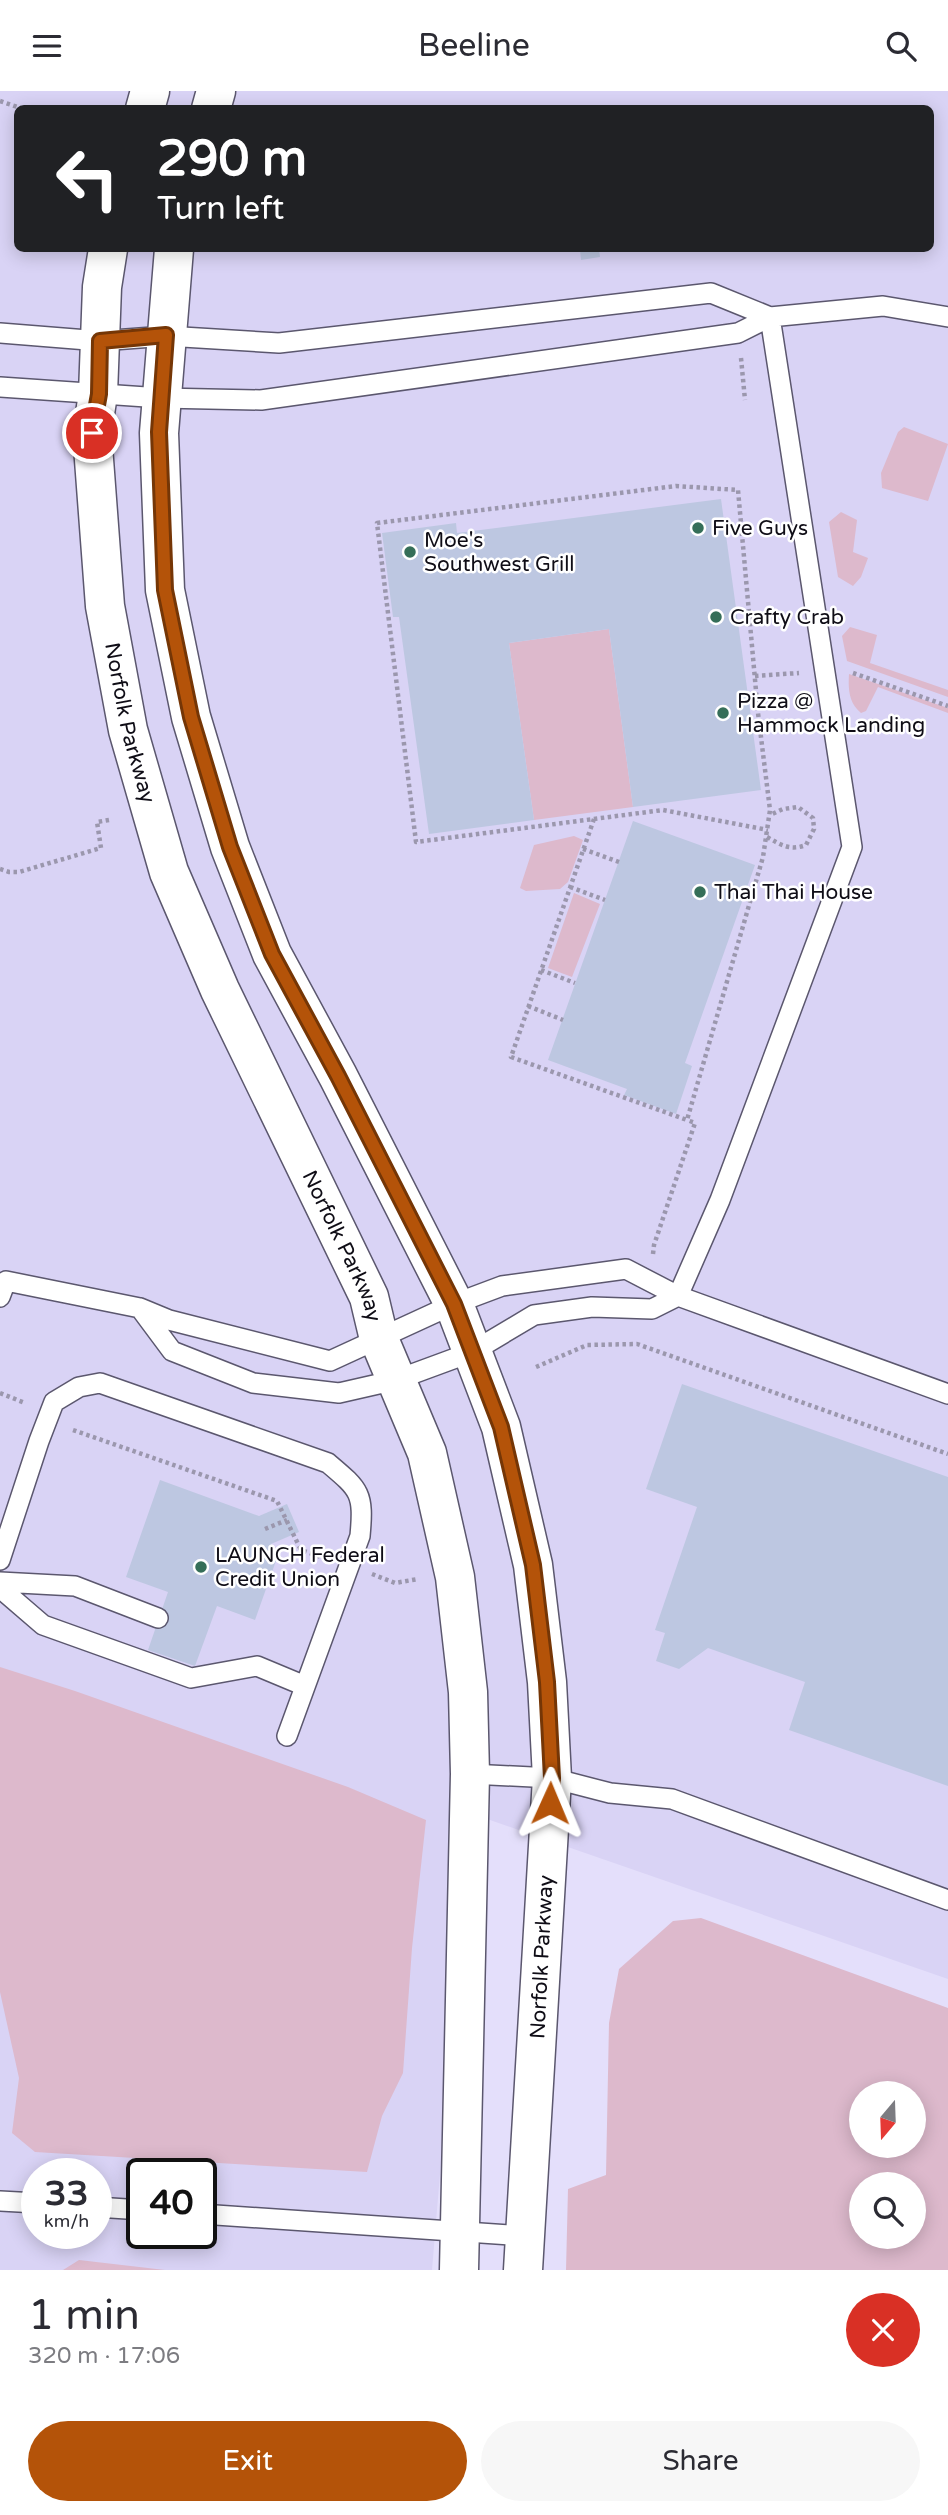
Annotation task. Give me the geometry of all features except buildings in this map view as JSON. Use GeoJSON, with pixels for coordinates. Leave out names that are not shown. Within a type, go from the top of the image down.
{"type":"FeatureCollection","features":[{"type":"Feature","properties":{"kind":"street","name":"Norfolk Parkway"},"geometry":{"type":"LineString","coordinates":[[108,252],[102,287],[99,394],[92,433],[105,606],[128,730],[169,872],[220,990],[369,1297],[379,1339],[427,1453],[455,1577],[468,1692],[470,1774],[459,2270]]}},
{"type":"Feature","properties":{"kind":"street","name":"Norfolk Parkway"},"geometry":{"type":"LineString","coordinates":[[174,252],[159,432],[165,590],[191,717],[230,847],[272,954],[338,1076],[454,1304],[501,1427],[533,1565],[547,1682],[552,1778],[524,2253]]}},
{"type":"Feature","properties":{"kind":"lane"},"geometry":{"type":"LineString","coordinates":[[0,333],[100,341],[166,335],[279,342],[711,293],[770,317]]}},
{"type":"Feature","properties":{"kind":"lane"},"geometry":{"type":"LineString","coordinates":[[0,387],[161,398],[261,400],[738,333],[770,317],[883,306],[948,317]]}},
{"type":"Feature","properties":{"kind":"lane"},"geometry":{"type":"LineString","coordinates":[[140,1308],[172,1351],[253,1383],[339,1393],[396,1380],[472,1352],[534,1315],[592,1307],[652,1309],[678,1296],[720,1200],[852,847],[770,317]]}},
{"type":"Feature","properties":{"kind":"lane"},"geometry":{"type":"LineString","coordinates":[[0,1297],[6,1281],[140,1308],[169,1319],[330,1361],[454,1304],[502,1286],[626,1269],[678,1296],[948,1394]]}},
{"type":"Feature","properties":{"kind":"lane"},"geometry":{"type":"LineString","coordinates":[[0,1560],[54,1402],[79,1387],[100,1383],[328,1463],[353,1483],[362,1506],[360,1536],[286,1737]]}},
{"type":"Feature","properties":{"kind":"lane"},"geometry":{"type":"LineString","coordinates":[[0,1582],[75,1586],[158,1618]]}},
{"type":"Feature","properties":{"kind":"lane"},"geometry":{"type":"LineString","coordinates":[[0,1588],[43,1625],[191,1678],[257,1666],[305,1686]]}},
{"type":"Feature","properties":{"kind":"lane"},"geometry":{"type":"LineString","coordinates":[[470,1774],[552,1778],[610,1793],[672,1799],[948,1901]]}},
{"type":"Feature","properties":{"kind":"lane"},"geometry":{"type":"LineString","coordinates":[[0,2201],[21,2202]]}},
{"type":"Feature","properties":{"kind":"lane"},"geometry":{"type":"LineString","coordinates":[[217,2215],[461,2231],[524,2253]]}},
{"type":"Feature","properties":{"kind":"path"},"geometry":{"type":"LineString","coordinates":[[741,354],[745,400]]}},
{"type":"Feature","properties":{"kind":"path"},"geometry":{"type":"LineString","coordinates":[[687,1121],[763,857],[767,833],[769,815],[738,490],[676,486],[377,523],[416,842],[663,810],[767,833],[783,846],[796,849],[806,845],[814,829],[813,818],[797,807],[769,815]]}},
{"type":"Feature","properties":{"kind":"path"},"geometry":{"type":"LineString","coordinates":[[594,819],[511,1057],[695,1123],[654,1245],[650,1282]]}},
{"type":"Feature","properties":{"kind":"path"},"geometry":{"type":"LineString","coordinates":[[0,869],[19,872],[102,848],[97,823],[109,820]]}},
{"type":"Feature","properties":{"kind":"path"},"geometry":{"type":"LineString","coordinates":[[583,849],[619,862]]}},
{"type":"Feature","properties":{"kind":"path"},"geometry":{"type":"LineString","coordinates":[[570,887],[605,900]]}},
{"type":"Feature","properties":{"kind":"path"},"geometry":{"type":"LineString","coordinates":[[541,970],[575,983]]}},
{"type":"Feature","properties":{"kind":"path"},"geometry":{"type":"LineString","coordinates":[[528,1006],[563,1020]]}},
{"type":"Feature","properties":{"kind":"path"},"geometry":{"type":"LineString","coordinates":[[644,1346],[647,1309]]}},
{"type":"Feature","properties":{"kind":"path"},"geometry":{"type":"LineString","coordinates":[[536,1367],[587,1345],[638,1344],[948,1454]]}},
{"type":"Feature","properties":{"kind":"path"},"geometry":{"type":"LineString","coordinates":[[0,1394],[36,1407],[76,1432],[277,1501],[301,1550],[395,1583],[422,1578]]}},
{"type":"Feature","properties":{"kind":"path"},"geometry":{"type":"LineString","coordinates":[[265,1529],[287,1520]]}},
{"type":"Feature","properties":{"kind":"shaded area"},"geometry":{"type":"Polygon","coordinates":[[[0,91],[948,91],[948,1979],[470,1813],[432,2270],[0,2270],[0,91]]]}},
{"type":"Feature","properties":{"kind":"shaded area"},"geometry":{"type":"Polygon","coordinates":[[[904,427],[948,444],[928,501],[882,488],[881,473],[898,432],[904,427]]]}},
{"type":"Feature","properties":{"kind":"shaded area"},"geometry":{"type":"Polygon","coordinates":[[[841,512],[857,520],[853,552],[868,558],[861,577],[853,586],[838,577],[829,522],[841,512]]]}},
{"type":"Feature","properties":{"kind":"shaded area"},"geometry":{"type":"Polygon","coordinates":[[[850,627],[877,635],[870,663],[948,690],[948,697],[847,661],[842,636],[850,627]]]}},
{"type":"Feature","properties":{"kind":"shaded area"},"geometry":{"type":"Polygon","coordinates":[[[609,629],[633,807],[534,820],[509,643],[609,629]]]}},
{"type":"Feature","properties":{"kind":"shaded area"},"geometry":{"type":"Polygon","coordinates":[[[849,674],[948,708],[948,713],[878,687],[866,711],[861,713],[850,696],[849,674]]]}},
{"type":"Feature","properties":{"kind":"shaded area"},"geometry":{"type":"Polygon","coordinates":[[[574,836],[583,840],[568,882],[560,889],[526,891],[520,888],[534,845],[574,836]]]}},
{"type":"Feature","properties":{"kind":"shaded area"},"geometry":{"type":"Polygon","coordinates":[[[574,893],[600,904],[572,977],[548,968],[574,893]]]}},
{"type":"Feature","properties":{"kind":"shaded area"},"geometry":{"type":"Polygon","coordinates":[[[0,1667],[348,1787],[426,1820],[412,1948],[403,2073],[382,2116],[367,2172],[217,2163],[217,2158],[135,2158],[35,2152],[12,2133],[19,2078],[0,1992],[0,1667]]]}},
{"type":"Feature","properties":{"kind":"shaded area"},"geometry":{"type":"Polygon","coordinates":[[[701,1918],[948,2008],[948,2270],[566,2270],[568,2189],[606,2175],[609,2023],[619,1969],[673,1921],[701,1918]]]}},
{"type":"Feature","properties":{"kind":"shaded area"},"geometry":{"type":"Polygon","coordinates":[[[79,2260],[165,2270],[63,2270],[79,2260]]]}},
{"type":"Feature","properties":{"kind":"place","name":"Five Guys"},"geometry":{"type":"Point","coordinates":[698,528]}},
{"type":"Feature","properties":{"kind":"place","name":"Moe's Southwest Grill"},"geometry":{"type":"Point","coordinates":[410,552]}},
{"type":"Feature","properties":{"kind":"place","name":"Crafty Crab"},"geometry":{"type":"Point","coordinates":[716,617]}},
{"type":"Feature","properties":{"kind":"place","name":"Pizza @ Hammock Landing"},"geometry":{"type":"Point","coordinates":[723,713]}},
{"type":"Feature","properties":{"kind":"place","name":"Thai Thai House"},"geometry":{"type":"Point","coordinates":[700,892]}},
{"type":"Feature","properties":{"kind":"place","name":"LAUNCH Federal Credit Union"},"geometry":{"type":"Point","coordinates":[201,1567]}},
{"type":"Feature","properties":{"kind":"route"},"geometry":{"type":"LineString","coordinates":[[92,433],[99,394],[100,341],[166,335],[159,432],[165,590],[191,717],[230,847],[272,954],[338,1076],[454,1304],[501,1427],[533,1565],[547,1682],[552,1778],[550,1803]]}}]}
